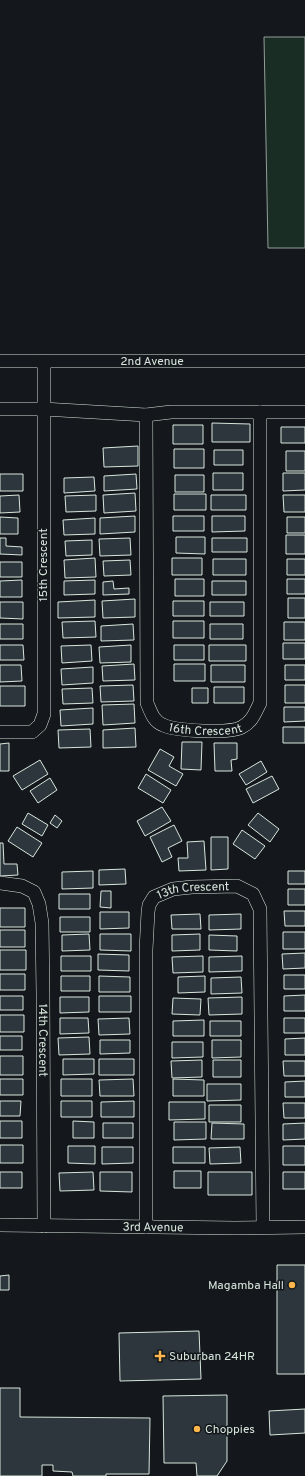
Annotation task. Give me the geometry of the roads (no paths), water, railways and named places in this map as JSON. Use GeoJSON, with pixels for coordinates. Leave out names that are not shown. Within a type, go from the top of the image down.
{"type":"FeatureCollection","features":[{"type":"Feature","properties":{"kind":"street","name":"2nd Avenue"},"geometry":{"type":"LineString","coordinates":[[0,361],[305,361]]}},
{"type":"Feature","properties":{"kind":"street","name":"15th Crescent"},"geometry":{"type":"LineString","coordinates":[[0,732],[32,732],[40,725],[44,714],[44,362]]}},
{"type":"Feature","properties":{"kind":"street"},"geometry":{"type":"LineString","coordinates":[[0,409],[43,409],[146,415],[171,412],[305,412]]}},
{"type":"Feature","properties":{"kind":"street","name":"16th Crescent"},"geometry":{"type":"LineString","coordinates":[[146,415],[147,703],[152,717],[163,725],[177,728],[225,731],[242,728],[252,719],[260,703],[260,412]]}},
{"type":"Feature","properties":{"kind":"street","name":"14th Crescent"},"geometry":{"type":"LineString","coordinates":[[0,883],[22,886],[34,892],[39,904],[42,924],[44,1226]]}},
{"type":"Feature","properties":{"kind":"street","name":"13th Crescent"},"geometry":{"type":"LineString","coordinates":[[146,1227],[146,950],[149,905],[154,897],[173,889],[224,886],[237,886],[253,894],[260,909],[262,1227]]}},
{"type":"Feature","properties":{"kind":"street","name":"3rd Avenue"},"geometry":{"type":"LineString","coordinates":[[0,1225],[305,1227]]}},
{"type":"Feature","properties":{"kind":"place","name":"Magamba Hall"},"geometry":{"type":"Point","coordinates":[292,1285]}},
{"type":"Feature","properties":{"kind":"place","name":"Suburban 24HR"},"geometry":{"type":"Point","coordinates":[160,1356]}},
{"type":"Feature","properties":{"kind":"place","name":"Choppies"},"geometry":{"type":"Point","coordinates":[197,1429]}}]}
